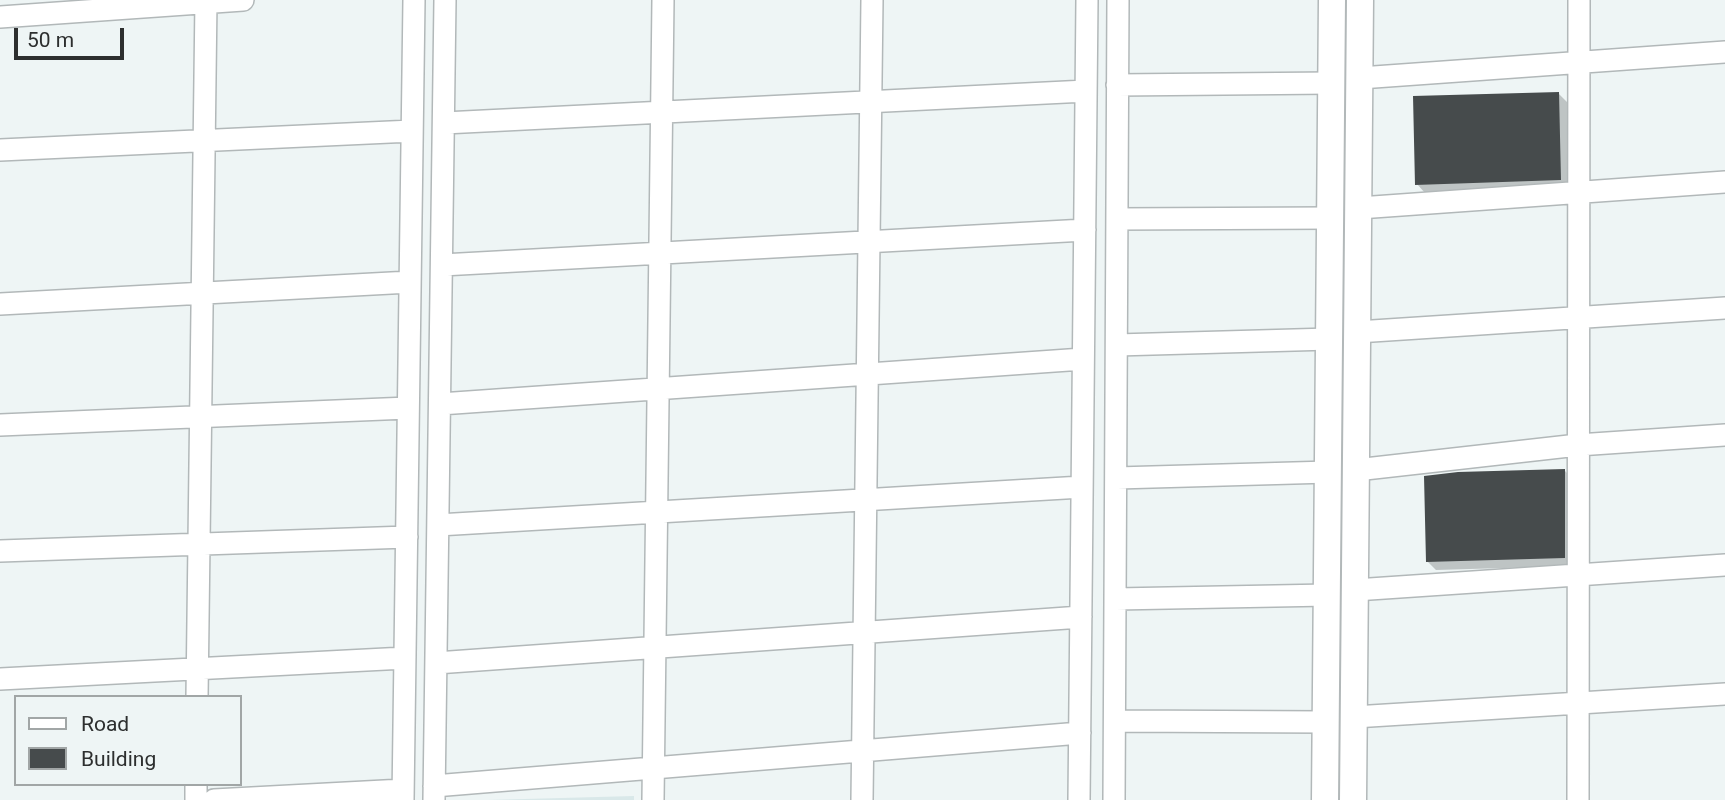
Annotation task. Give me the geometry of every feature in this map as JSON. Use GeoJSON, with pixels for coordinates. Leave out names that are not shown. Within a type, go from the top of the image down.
{"type":"FeatureCollection","features":[{"type":"Feature","properties":{"kind":"main road"},"geometry":{"type":"LineString","coordinates":[[1325,800],[1332,0]]}},
{"type":"Feature","properties":{"kind":"main road"},"geometry":{"type":"LineString","coordinates":[[1353,800],[1360,0]]}},
{"type":"Feature","properties":{"kind":"street"},"geometry":{"type":"LineString","coordinates":[[0,16],[243,0]]}},
{"type":"Feature","properties":{"kind":"street"},"geometry":{"type":"LineString","coordinates":[[214,800],[403,795],[414,0]]}},
{"type":"Feature","properties":{"kind":"street"},"geometry":{"type":"LineString","coordinates":[[445,0],[434,793],[654,768],[1080,733]]}},
{"type":"Feature","properties":{"kind":"street"},"geometry":{"type":"LineString","coordinates":[[653,800],[663,0]]}},
{"type":"Feature","properties":{"kind":"street"},"geometry":{"type":"LineString","coordinates":[[862,800],[872,0]]}},
{"type":"Feature","properties":{"kind":"street"},"geometry":{"type":"LineString","coordinates":[[1079,800],[1087,0]]}},
{"type":"Feature","properties":{"kind":"street"},"geometry":{"type":"LineString","coordinates":[[1114,800],[1118,0]]}},
{"type":"Feature","properties":{"kind":"street"},"geometry":{"type":"LineString","coordinates":[[1577,800],[1578,0]]}},
{"type":"Feature","properties":{"kind":"street"},"geometry":{"type":"LineString","coordinates":[[197,695],[206,1]]}},
{"type":"Feature","properties":{"kind":"street"},"geometry":{"type":"LineString","coordinates":[[1360,78],[1725,52]]}},
{"type":"Feature","properties":{"kind":"street"},"geometry":{"type":"LineString","coordinates":[[1118,85],[1332,83]]}},
{"type":"Feature","properties":{"kind":"street"},"geometry":{"type":"LineString","coordinates":[[444,123],[1086,91]]}},
{"type":"Feature","properties":{"kind":"street"},"geometry":{"type":"LineString","coordinates":[[0,150],[412,131]]}},
{"type":"Feature","properties":{"kind":"street"},"geometry":{"type":"LineString","coordinates":[[1359,208],[1725,182]]}},
{"type":"Feature","properties":{"kind":"street"},"geometry":{"type":"LineString","coordinates":[[1117,219],[1331,218]]}},
{"type":"Feature","properties":{"kind":"street"},"geometry":{"type":"LineString","coordinates":[[442,265],[1084,230]]}},
{"type":"Feature","properties":{"kind":"street"},"geometry":{"type":"LineString","coordinates":[[0,304],[410,282]]}},
{"type":"Feature","properties":{"kind":"street"},"geometry":{"type":"LineString","coordinates":[[1357,332],[1725,308]]}},
{"type":"Feature","properties":{"kind":"street"},"geometry":{"type":"LineString","coordinates":[[1117,345],[1330,339]]}},
{"type":"Feature","properties":{"kind":"street"},"geometry":{"type":"LineString","coordinates":[[440,404],[1083,359]]}},
{"type":"Feature","properties":{"kind":"street"},"geometry":{"type":"LineString","coordinates":[[0,425],[408,408]]}},
{"type":"Feature","properties":{"kind":"street"},"geometry":{"type":"LineString","coordinates":[[1356,470],[1578,445],[1725,435]]}},
{"type":"Feature","properties":{"kind":"street"},"geometry":{"type":"LineString","coordinates":[[1116,478],[1329,472]]}},
{"type":"Feature","properties":{"kind":"street"},"geometry":{"type":"LineString","coordinates":[[438,525],[1082,487]]}},
{"type":"Feature","properties":{"kind":"street"},"geometry":{"type":"LineString","coordinates":[[0,551],[407,537]]}},
{"type":"Feature","properties":{"kind":"street"},"geometry":{"type":"LineString","coordinates":[[1355,590],[1725,565]]}},
{"type":"Feature","properties":{"kind":"street"},"geometry":{"type":"LineString","coordinates":[[1116,599],[1328,595]]}},
{"type":"Feature","properties":{"kind":"street"},"geometry":{"type":"LineString","coordinates":[[436,663],[1081,617]]}},
{"type":"Feature","properties":{"kind":"street"},"geometry":{"type":"LineString","coordinates":[[0,679],[405,658]]}},
{"type":"Feature","properties":{"kind":"street"},"geometry":{"type":"LineString","coordinates":[[1354,717],[1725,694]]}},
{"type":"Feature","properties":{"kind":"street"},"geometry":{"type":"LineString","coordinates":[[1115,721],[1326,722]]}},
{"type":"Feature","properties":{"kind":"shaded area"},"geometry":{"type":"Polygon","coordinates":[[[634,796],[634,800],[488,800],[634,796]]]}},
{"type":"Feature","properties":{"kind":"building"},"geometry":{"type":"Polygon","coordinates":[[[1559,92],[1561,180],[1415,185],[1413,96],[1559,92]]]}},
{"type":"Feature","properties":{"kind":"building"},"geometry":{"type":"Polygon","coordinates":[[[1565,469],[1565,558],[1426,562],[1424,476],[1458,472],[1565,469]]]}}]}
